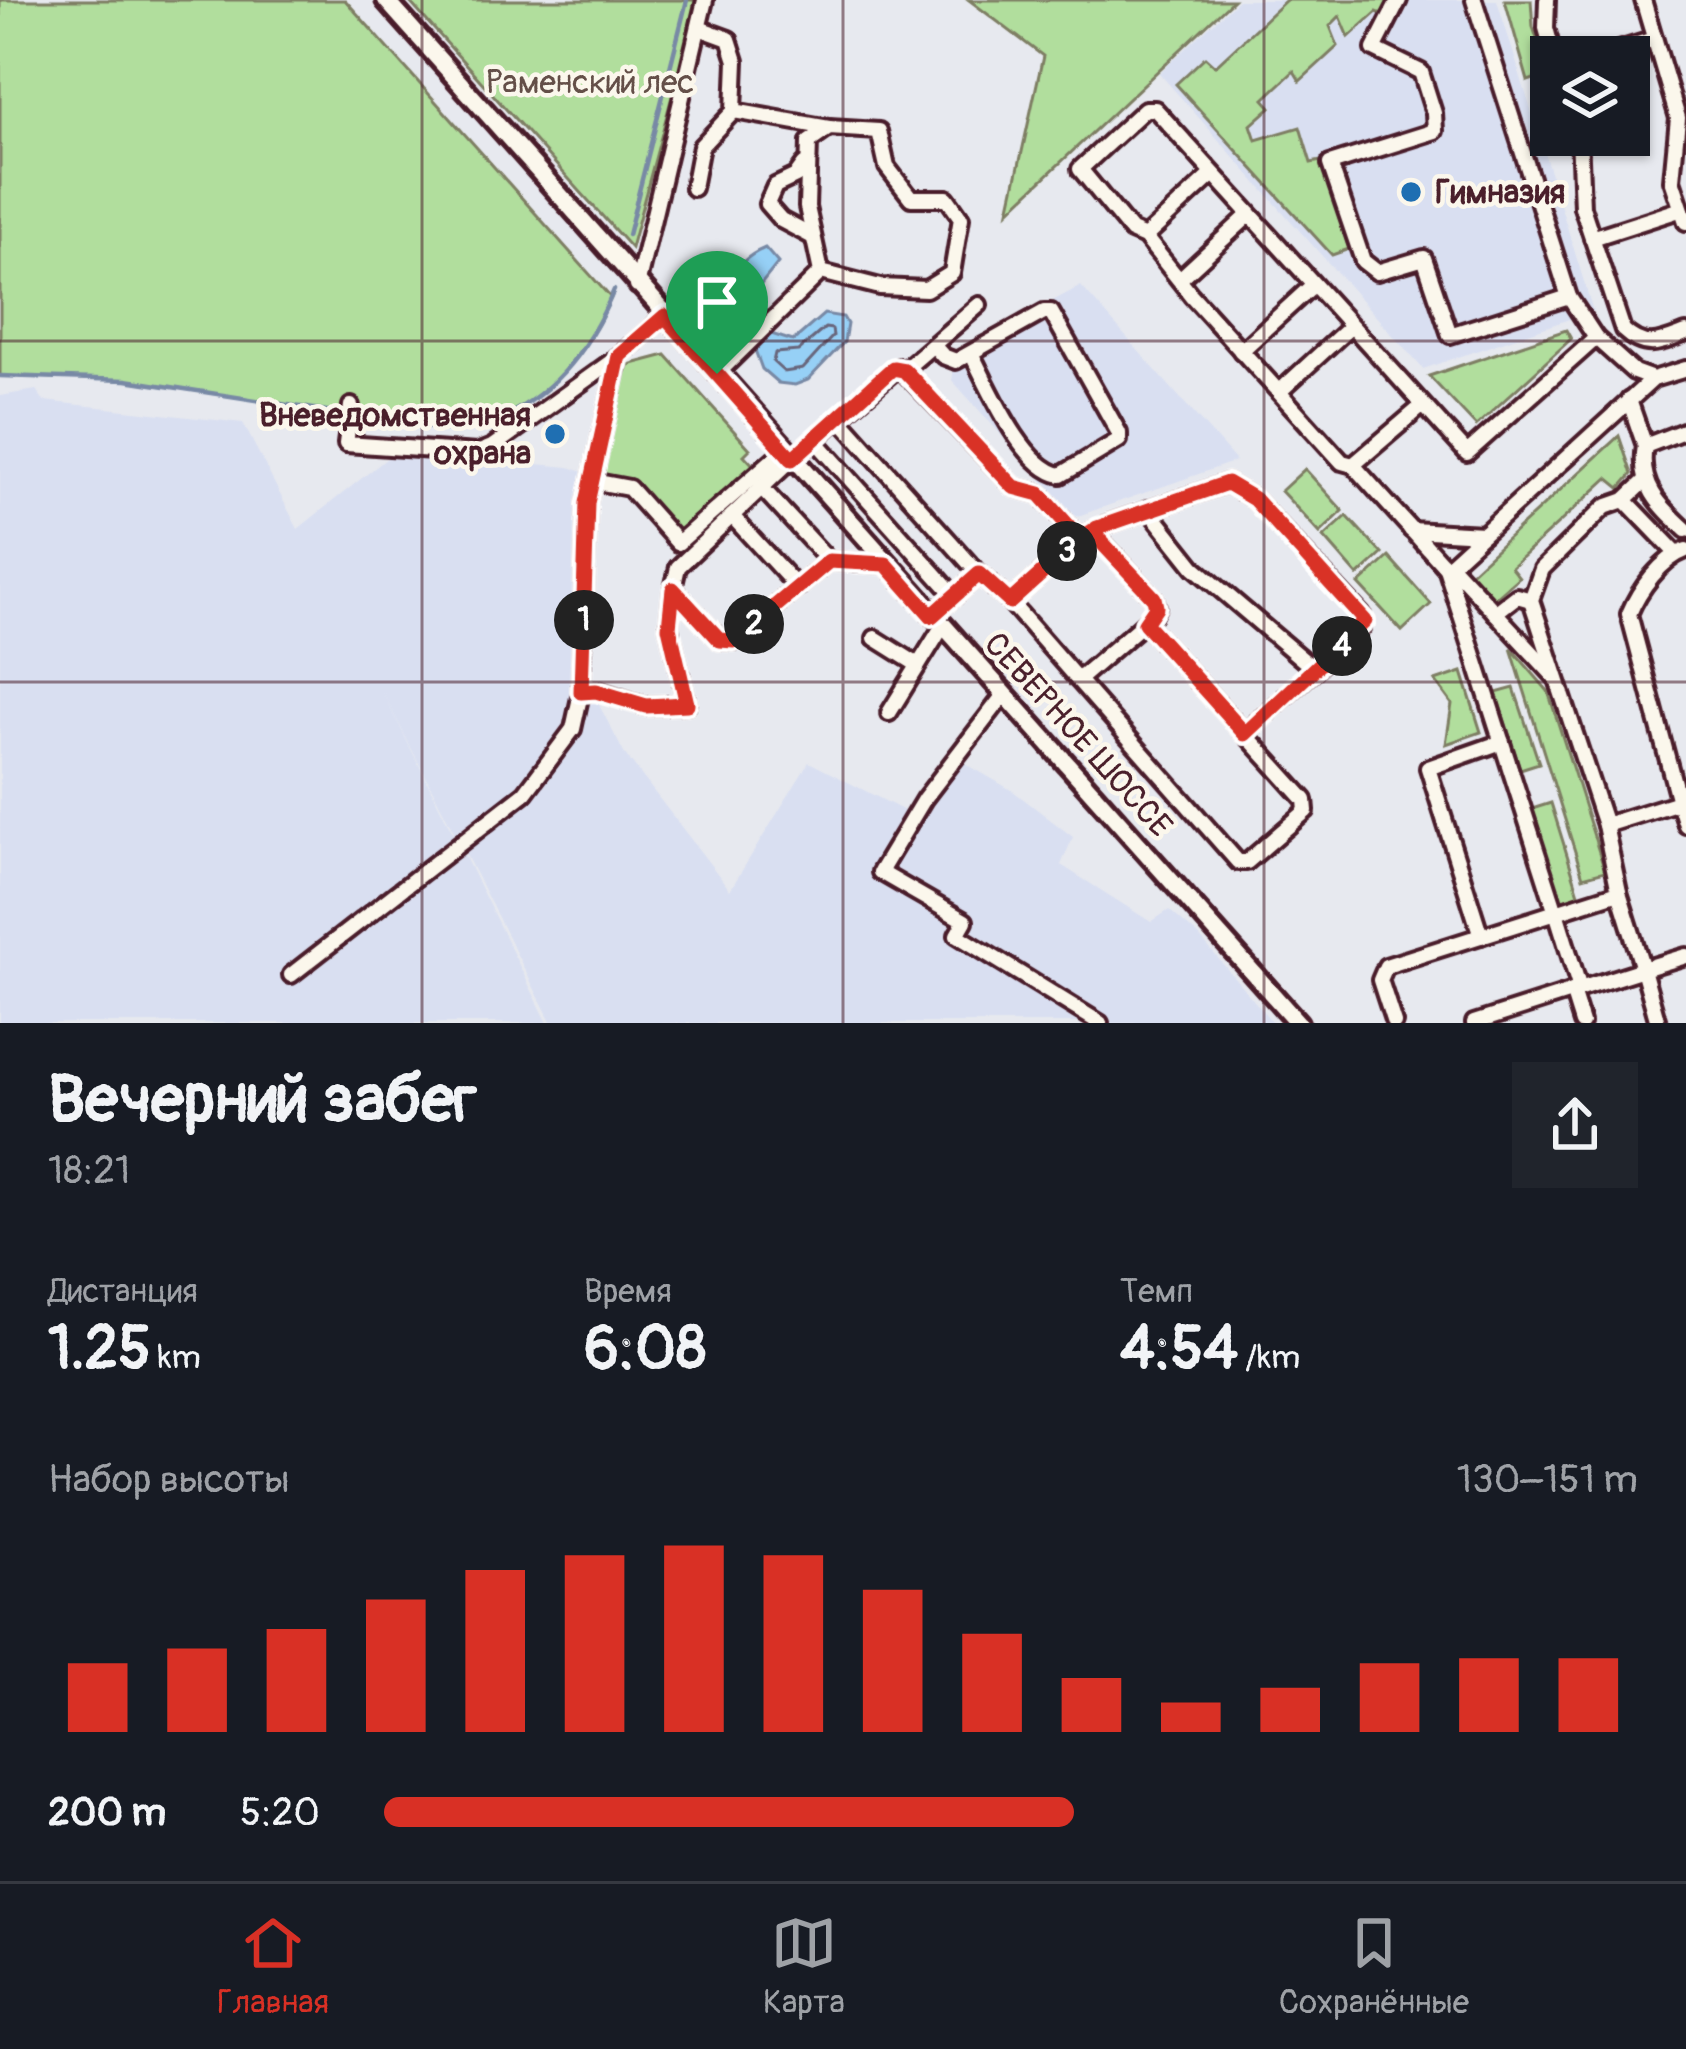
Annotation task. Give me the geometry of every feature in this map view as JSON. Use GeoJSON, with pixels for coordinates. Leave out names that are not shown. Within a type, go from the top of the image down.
{"type":"FeatureCollection","features":[{"type":"Feature","properties":{"kind":"main road","name":"СЕВЕРНОЕ ШОССЕ"},"geometry":{"type":"LineString","coordinates":[[386,0],[1289,1020]]}},
{"type":"Feature","properties":{"kind":"lane"},"geometry":{"type":"LineString","coordinates":[[638,286],[705,0]]}},
{"type":"Feature","properties":{"kind":"lane"},"geometry":{"type":"LineString","coordinates":[[1399,0],[1374,49],[1421,72],[1435,131],[1330,164],[1363,261],[1377,272],[1424,259],[1450,335],[1568,297]]}},
{"type":"Feature","properties":{"kind":"lane"},"geometry":{"type":"LineString","coordinates":[[1474,0],[1568,297],[1596,338],[1634,372],[1653,379]]}},
{"type":"Feature","properties":{"kind":"lane"},"geometry":{"type":"LineString","coordinates":[[1547,0],[1548,36]]}},
{"type":"Feature","properties":{"kind":"lane"},"geometry":{"type":"LineString","coordinates":[[1592,238],[1683,216],[1672,180],[1678,118],[1642,0]]}},
{"type":"Feature","properties":{"kind":"lane"},"geometry":{"type":"LineString","coordinates":[[693,188],[700,146],[734,111],[736,61],[729,39],[698,28]]}},
{"type":"Feature","properties":{"kind":"lane"},"geometry":{"type":"LineString","coordinates":[[1650,40],[1654,39]]}},
{"type":"Feature","properties":{"kind":"lane"},"geometry":{"type":"LineString","coordinates":[[1557,680],[1353,465],[1342,462],[1190,295],[1145,237],[1131,231],[1082,174],[1083,164],[1150,107],[1462,450],[1472,451],[1596,338]]}},
{"type":"Feature","properties":{"kind":"lane"},"geometry":{"type":"LineString","coordinates":[[734,111],[829,128],[879,130],[887,167],[911,198],[947,198],[961,218],[952,273],[926,289],[880,286],[821,272]]}},
{"type":"Feature","properties":{"kind":"lane"},"geometry":{"type":"LineString","coordinates":[[821,272],[807,207],[806,162],[809,142],[829,128]]}},
{"type":"Feature","properties":{"kind":"lane"},"geometry":{"type":"LineString","coordinates":[[1580,156],[1581,200],[1623,330],[1652,346],[1686,334]]}},
{"type":"Feature","properties":{"kind":"lane"},"geometry":{"type":"LineString","coordinates":[[806,162],[796,176],[775,186],[767,204],[781,220],[813,237]]}},
{"type":"Feature","properties":{"kind":"lane"},"geometry":{"type":"LineString","coordinates":[[1145,237],[1213,173]]}},
{"type":"Feature","properties":{"kind":"lane"},"geometry":{"type":"LineString","coordinates":[[1180,278],[1250,214]]}},
{"type":"Feature","properties":{"kind":"lane"},"geometry":{"type":"LineString","coordinates":[[717,374],[821,272]]}},
{"type":"Feature","properties":{"kind":"lane"},"geometry":{"type":"LineString","coordinates":[[1241,351],[1313,285]]}},
{"type":"Feature","properties":{"kind":"lane"},"geometry":{"type":"LineString","coordinates":[[904,370],[979,305]]}},
{"type":"Feature","properties":{"kind":"lane"},"geometry":{"type":"LineString","coordinates":[[933,345],[956,361],[970,352],[1051,312],[1120,440],[1061,475],[1052,473],[1017,439],[970,352]]}},
{"type":"Feature","properties":{"kind":"lane"},"geometry":{"type":"LineString","coordinates":[[351,406],[346,443],[477,453],[619,356],[665,316]]}},
{"type":"Feature","properties":{"kind":"lane"},"geometry":{"type":"LineString","coordinates":[[1279,392],[1351,326]]}},
{"type":"Feature","properties":{"kind":"lane"},"geometry":{"type":"LineString","coordinates":[[291,975],[525,793],[573,729],[581,692],[587,503],[619,356]]}},
{"type":"Feature","properties":{"kind":"lane"},"geometry":{"type":"LineString","coordinates":[[592,481],[629,488],[678,543],[788,455],[815,440],[893,368],[904,370],[1014,487],[1040,494],[1154,598],[1156,607],[1145,623],[1078,680]]}},
{"type":"Feature","properties":{"kind":"lane"},"geometry":{"type":"LineString","coordinates":[[1448,566],[1653,379],[1686,369]]}},
{"type":"Feature","properties":{"kind":"lane"},"geometry":{"type":"LineString","coordinates":[[1629,400],[1645,446],[1642,464],[1655,502],[1686,530]]}},
{"type":"Feature","properties":{"kind":"lane"},"geometry":{"type":"LineString","coordinates":[[1353,465],[1422,406]]}},
{"type":"Feature","properties":{"kind":"lane"},"geometry":{"type":"LineString","coordinates":[[840,419],[1243,864],[1308,806],[1145,623]]}},
{"type":"Feature","properties":{"kind":"lane"},"geometry":{"type":"LineString","coordinates":[[1645,446],[1686,430]]}},
{"type":"Feature","properties":{"kind":"lane"},"geometry":{"type":"LineString","coordinates":[[815,440],[955,596]]}},
{"type":"Feature","properties":{"kind":"lane"},"geometry":{"type":"LineString","coordinates":[[581,692],[596,691],[646,706],[687,704],[669,627],[679,567],[761,488],[788,455]]}},
{"type":"Feature","properties":{"kind":"lane"},"geometry":{"type":"LineString","coordinates":[[1646,481],[1625,500],[1605,507],[1542,569],[1531,600],[1605,825],[1619,892],[1658,1023]]}},
{"type":"Feature","properties":{"kind":"lane"},"geometry":{"type":"LineString","coordinates":[[1010,602],[1086,535],[1227,483],[1254,499],[1365,621],[1245,734]]}},
{"type":"Feature","properties":{"kind":"lane"},"geometry":{"type":"LineString","coordinates":[[761,488],[829,561],[886,564]]}},
{"type":"Feature","properties":{"kind":"lane"},"geometry":{"type":"LineString","coordinates":[[1625,500],[1681,551],[1637,594],[1629,614],[1686,824]]}},
{"type":"Feature","properties":{"kind":"lane"},"geometry":{"type":"LineString","coordinates":[[1148,509],[1193,567],[1315,670]]}},
{"type":"Feature","properties":{"kind":"lane"},"geometry":{"type":"LineString","coordinates":[[732,516],[798,588]]}},
{"type":"Feature","properties":{"kind":"lane"},"geometry":{"type":"LineString","coordinates":[[1411,530],[1483,534]]}},
{"type":"Feature","properties":{"kind":"lane"},"geometry":{"type":"LineString","coordinates":[[673,589],[720,640],[734,641],[829,561]]}},
{"type":"Feature","properties":{"kind":"lane"},"geometry":{"type":"LineString","coordinates":[[1448,566],[1556,912],[1582,1023]]}},
{"type":"Feature","properties":{"kind":"lane"},"geometry":{"type":"LineString","coordinates":[[889,713],[937,622],[979,574]]}},
{"type":"Feature","properties":{"kind":"lane"},"geometry":{"type":"LineString","coordinates":[[1496,613],[1517,596],[1531,600]]}},
{"type":"Feature","properties":{"kind":"lane"},"geometry":{"type":"LineString","coordinates":[[875,638],[918,665]]}},
{"type":"Feature","properties":{"kind":"lane"},"geometry":{"type":"LineString","coordinates":[[1003,696],[924,799],[880,872],[965,921],[957,935],[1100,1023]]}},
{"type":"Feature","properties":{"kind":"lane"},"geometry":{"type":"LineString","coordinates":[[1481,936],[1428,768],[1502,742]]}},
{"type":"Feature","properties":{"kind":"lane"},"geometry":{"type":"LineString","coordinates":[[1605,825],[1679,802]]}},
{"type":"Feature","properties":{"kind":"lane"},"geometry":{"type":"LineString","coordinates":[[1394,1023],[1380,980],[1386,966],[1619,892]]}},
{"type":"Feature","properties":{"kind":"lane"},"geometry":{"type":"LineString","coordinates":[[1474,1023],[1686,956]]}},
{"type":"Feature","properties":{"kind":"shaded area","name":"Гимназия"},"geometry":{"type":"Polygon","coordinates":[[[1238,0],[1497,0],[1530,107],[1530,156],[1545,156],[1593,311],[1423,369],[1159,73],[1238,0]]]}},
{"type":"Feature","properties":{"kind":"shaded area"},"geometry":{"type":"Polygon","coordinates":[[[1081,286],[1236,461],[1075,517],[952,380],[957,351],[1081,286]]]}},
{"type":"Feature","properties":{"kind":"shaded area"},"geometry":{"type":"Polygon","coordinates":[[[36,390],[44,401],[243,423],[298,529],[396,451],[569,467],[597,477],[590,652],[596,699],[624,753],[730,890],[809,762],[920,819],[961,761],[1013,791],[1073,837],[1061,865],[1151,922],[1169,910],[1199,936],[1273,1023],[552,1023],[383,693],[548,1023],[0,1023],[0,396],[36,390]]]}},
{"type":"Feature","properties":{"kind":"green space"},"geometry":{"type":"Polygon","coordinates":[[[0,0],[345,0],[611,298],[599,322],[569,366],[530,401],[484,424],[457,431],[126,380],[0,376],[0,0]]]}},
{"type":"Feature","properties":{"kind":"green space","name":"Раменский лес"},"geometry":{"type":"Polygon","coordinates":[[[408,0],[698,0],[631,248],[408,0]]]}},
{"type":"Feature","properties":{"kind":"green space"},"geometry":{"type":"Polygon","coordinates":[[[969,0],[1233,0],[1009,211],[1043,56],[969,0]]]}},
{"type":"Feature","properties":{"kind":"green space"},"geometry":{"type":"Polygon","coordinates":[[[1286,0],[1392,0],[1384,15],[1377,12],[1349,37],[1340,16],[1330,26],[1338,46],[1300,81],[1294,71],[1264,99],[1271,107],[1251,125],[1256,140],[1300,127],[1311,163],[1321,161],[1349,249],[1332,255],[1176,84],[1205,57],[1215,66],[1286,0]]]}},
{"type":"Feature","properties":{"kind":"green space"},"geometry":{"type":"Polygon","coordinates":[[[1505,0],[1531,0],[1536,36],[1530,36],[1528,81],[1505,0]]]}},
{"type":"Feature","properties":{"kind":"green space"},"geometry":{"type":"Polygon","coordinates":[[[1566,330],[1571,339],[1476,426],[1429,376],[1566,330]]]}},
{"type":"Feature","properties":{"kind":"green space"},"geometry":{"type":"Polygon","coordinates":[[[666,355],[750,449],[744,455],[754,466],[678,535],[630,479],[614,480],[604,473],[602,461],[628,365],[666,355]]]}},
{"type":"Feature","properties":{"kind":"green space"},"geometry":{"type":"Polygon","coordinates":[[[1619,436],[1632,474],[1620,488],[1608,478],[1511,567],[1519,577],[1494,599],[1470,573],[1619,436]]]}},
{"type":"Feature","properties":{"kind":"green space"},"geometry":{"type":"Polygon","coordinates":[[[1305,469],[1343,511],[1320,533],[1281,491],[1305,469]]]}},
{"type":"Feature","properties":{"kind":"green space"},"geometry":{"type":"Polygon","coordinates":[[[1347,516],[1382,554],[1358,576],[1324,537],[1347,516]]]}},
{"type":"Feature","properties":{"kind":"green space"},"geometry":{"type":"Polygon","coordinates":[[[1389,557],[1431,604],[1402,631],[1359,584],[1389,557]]]}},
{"type":"Feature","properties":{"kind":"green space"},"geometry":{"type":"Polygon","coordinates":[[[1511,648],[1548,691],[1605,871],[1583,877],[1511,648]]]}},
{"type":"Feature","properties":{"kind":"green space"},"geometry":{"type":"Polygon","coordinates":[[[1462,672],[1481,732],[1446,744],[1452,704],[1435,681],[1462,672]]]}},
{"type":"Feature","properties":{"kind":"green space"},"geometry":{"type":"Polygon","coordinates":[[[1514,688],[1539,763],[1520,769],[1496,693],[1514,688]]]}},
{"type":"Feature","properties":{"kind":"green space"},"geometry":{"type":"Polygon","coordinates":[[[1551,803],[1581,900],[1563,906],[1532,809],[1551,803]]]}},
{"type":"Feature","properties":{"kind":"water"},"geometry":{"type":"Polygon","coordinates":[[[765,248],[778,263],[758,288],[753,310],[771,334],[793,341],[824,314],[843,317],[847,324],[844,342],[808,380],[795,385],[778,383],[762,369],[755,350],[708,307],[742,262],[765,248]]]}},
{"type":"Feature","properties":{"kind":"waterway"},"geometry":{"type":"LineString","coordinates":[[628,235],[687,0]]}},
{"type":"Feature","properties":{"kind":"waterway"},"geometry":{"type":"LineString","coordinates":[[0,376],[126,380],[457,431],[511,413],[554,382],[588,340],[614,290]]}},
{"type":"Feature","properties":{"kind":"place","name":"Гимназия"},"geometry":{"type":"Point","coordinates":[1411,192]}},
{"type":"Feature","properties":{"kind":"place","name":"Вневедомственная охрана"},"geometry":{"type":"Point","coordinates":[555,434]}},
{"type":"Feature","properties":{"kind":"route"},"geometry":{"type":"LineString","coordinates":[[717,374],[665,316],[619,356],[587,503],[581,692],[596,691],[646,706],[687,704],[669,627],[673,589],[720,640],[734,641],[829,561],[886,564],[932,616],[979,574],[1010,602],[1080,539],[1097,528],[1227,483],[1254,499],[1365,621],[1245,734],[1145,623],[1156,607],[1154,598],[1092,532],[1080,539],[1040,494],[1014,487],[904,370],[893,368],[792,459],[717,374]]}}]}
